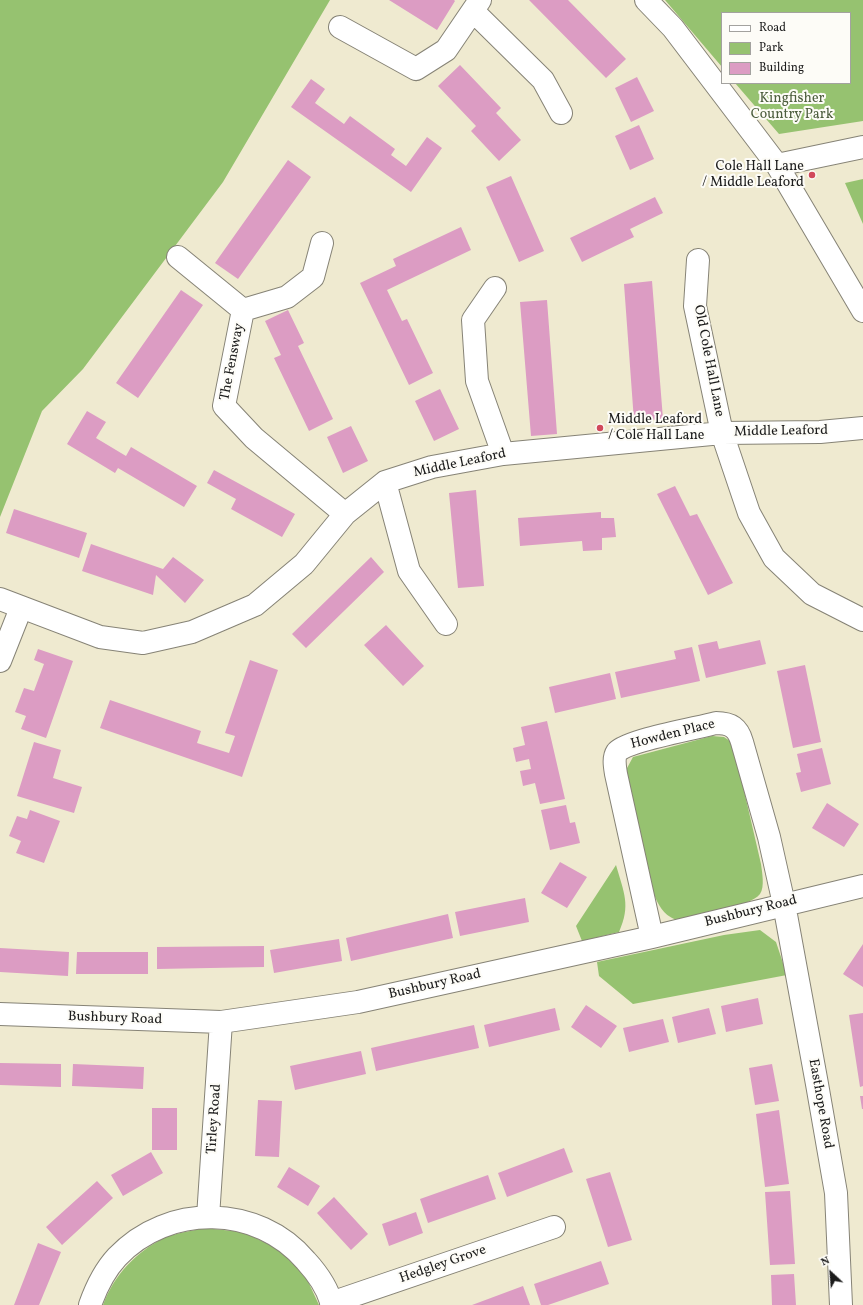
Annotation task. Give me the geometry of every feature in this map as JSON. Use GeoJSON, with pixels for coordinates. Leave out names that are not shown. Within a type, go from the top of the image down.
{"type":"FeatureCollection","features":[{"type":"Feature","properties":{"kind":"street"},"geometry":{"type":"LineString","coordinates":[[646,0],[673,28],[777,165],[863,311]]}},
{"type":"Feature","properties":{"kind":"street"},"geometry":{"type":"LineString","coordinates":[[340,27],[416,69],[446,50],[476,5],[543,80],[561,113]]}},
{"type":"Feature","properties":{"kind":"street"},"geometry":{"type":"LineString","coordinates":[[777,165],[863,147]]}},
{"type":"Feature","properties":{"kind":"street"},"geometry":{"type":"LineString","coordinates":[[243,310],[287,297],[313,277],[322,244]]}},
{"type":"Feature","properties":{"kind":"street","name":"The Fensway"},"geometry":{"type":"LineString","coordinates":[[178,258],[243,310],[224,406],[254,438],[345,514]]}},
{"type":"Feature","properties":{"kind":"street","name":"Old Cole Hall Lane"},"geometry":{"type":"LineString","coordinates":[[698,260],[695,306],[722,433],[749,514],[774,558],[812,594],[863,620]]}},
{"type":"Feature","properties":{"kind":"street"},"geometry":{"type":"LineString","coordinates":[[495,288],[473,320],[477,381],[503,454]]}},
{"type":"Feature","properties":{"kind":"street","name":"Middle Leaford"},"geometry":{"type":"LineString","coordinates":[[0,599],[100,637],[143,643],[192,632],[255,605],[304,564],[345,514],[385,482],[432,467],[503,454],[722,433],[820,432],[863,428]]}},
{"type":"Feature","properties":{"kind":"street"},"geometry":{"type":"LineString","coordinates":[[385,482],[409,571],[446,624]]}},
{"type":"Feature","properties":{"kind":"street"},"geometry":{"type":"LineString","coordinates":[[0,661],[21,608]]}},
{"type":"Feature","properties":{"kind":"street","name":"Howden Place"},"geometry":{"type":"LineString","coordinates":[[652,937],[614,760],[617,752],[630,744],[716,723],[726,723],[734,727],[739,733],[742,742],[767,830],[784,904]]}},
{"type":"Feature","properties":{"kind":"street","name":"Bushbury Road"},"geometry":{"type":"LineString","coordinates":[[0,1014],[221,1022],[358,1002],[652,937],[863,886]]}},
{"type":"Feature","properties":{"kind":"street","name":"Easthope Road"},"geometry":{"type":"LineString","coordinates":[[784,904],[836,1193],[841,1305]]}},
{"type":"Feature","properties":{"kind":"street","name":"Tirley Road"},"geometry":{"type":"LineString","coordinates":[[208,1216],[221,1022]]}},
{"type":"Feature","properties":{"kind":"street"},"geometry":{"type":"LineString","coordinates":[[90,1305],[96,1287],[117,1258],[144,1235],[177,1221],[208,1216],[240,1220],[276,1235],[296,1249],[317,1274],[332,1304]]}},
{"type":"Feature","properties":{"kind":"street","name":"Hedgley Grove"},"geometry":{"type":"LineString","coordinates":[[332,1304],[554,1227]]}},
{"type":"Feature","properties":{"kind":"green space"},"geometry":{"type":"Polygon","coordinates":[[[0,0],[330,0],[223,182],[83,369],[42,411],[0,517],[0,0]]]}},
{"type":"Feature","properties":{"kind":"green space","name":"Kingfisher Country Park"},"geometry":{"type":"Polygon","coordinates":[[[665,0],[863,0],[863,121],[779,134],[736,84],[851,84],[851,12],[721,12],[721,66],[665,0]]]}},
{"type":"Feature","properties":{"kind":"green space"},"geometry":{"type":"Polygon","coordinates":[[[863,179],[863,224],[845,183],[863,179]]]}},
{"type":"Feature","properties":{"kind":"green space"},"geometry":{"type":"Polygon","coordinates":[[[712,736],[724,737],[733,743],[761,864],[763,879],[762,891],[754,899],[734,907],[676,920],[664,912],[653,893],[626,770],[633,757],[712,736]]]}},
{"type":"Feature","properties":{"kind":"green space"},"geometry":{"type":"Polygon","coordinates":[[[616,865],[625,899],[625,914],[619,932],[582,941],[576,926],[616,865]]]}},
{"type":"Feature","properties":{"kind":"green space"},"geometry":{"type":"Polygon","coordinates":[[[760,930],[776,942],[787,975],[633,1004],[599,976],[597,962],[724,935],[760,930]]]}},
{"type":"Feature","properties":{"kind":"green space"},"geometry":{"type":"Polygon","coordinates":[[[204,1228],[243,1232],[278,1249],[306,1277],[319,1305],[103,1305],[113,1284],[120,1274],[135,1257],[144,1250],[169,1236],[204,1228]]]}},
{"type":"Feature","properties":{"kind":"building"},"geometry":{"type":"Polygon","coordinates":[[[389,0],[454,0],[455,1],[437,30],[389,0]]]}},
{"type":"Feature","properties":{"kind":"building"},"geometry":{"type":"Polygon","coordinates":[[[529,0],[568,0],[626,59],[606,78],[529,0]]]}},
{"type":"Feature","properties":{"kind":"building"},"geometry":{"type":"Polygon","coordinates":[[[460,65],[501,108],[496,113],[521,140],[499,161],[471,131],[476,126],[438,86],[460,65]]]}},
{"type":"Feature","properties":{"kind":"building"},"geometry":{"type":"Polygon","coordinates":[[[637,77],[654,111],[631,122],[615,88],[637,77]]]}},
{"type":"Feature","properties":{"kind":"building"},"geometry":{"type":"Polygon","coordinates":[[[311,79],[325,89],[315,103],[344,124],[350,116],[395,149],[391,155],[406,166],[427,137],[442,148],[411,192],[291,107],[311,79]]]}},
{"type":"Feature","properties":{"kind":"building"},"geometry":{"type":"Polygon","coordinates":[[[639,125],[654,159],[630,170],[615,136],[639,125]]]}},
{"type":"Feature","properties":{"kind":"building"},"geometry":{"type":"Polygon","coordinates":[[[288,160],[311,177],[238,279],[215,263],[288,160]]]}},
{"type":"Feature","properties":{"kind":"building"},"geometry":{"type":"Polygon","coordinates":[[[511,176],[544,251],[519,262],[486,187],[511,176]]]}},
{"type":"Feature","properties":{"kind":"building"},"geometry":{"type":"Polygon","coordinates":[[[655,197],[663,213],[630,229],[634,237],[582,262],[570,238],[655,197]]]}},
{"type":"Feature","properties":{"kind":"building"},"geometry":{"type":"Polygon","coordinates":[[[461,227],[471,250],[387,290],[402,321],[407,319],[433,373],[409,385],[360,283],[396,266],[393,259],[461,227]]]}},
{"type":"Feature","properties":{"kind":"building"},"geometry":{"type":"Polygon","coordinates":[[[652,281],[663,419],[634,421],[624,284],[652,281]]]}},
{"type":"Feature","properties":{"kind":"building"},"geometry":{"type":"Polygon","coordinates":[[[181,290],[203,305],[138,398],[116,383],[181,290]]]}},
{"type":"Feature","properties":{"kind":"building"},"geometry":{"type":"Polygon","coordinates":[[[547,300],[557,434],[531,436],[520,302],[547,300]]]}},
{"type":"Feature","properties":{"kind":"building"},"geometry":{"type":"Polygon","coordinates":[[[288,310],[304,343],[298,346],[333,419],[309,431],[274,358],[281,355],[265,321],[288,310]]]}},
{"type":"Feature","properties":{"kind":"building"},"geometry":{"type":"Polygon","coordinates":[[[440,389],[459,429],[434,441],[415,401],[440,389]]]}},
{"type":"Feature","properties":{"kind":"building"},"geometry":{"type":"Polygon","coordinates":[[[87,411],[106,422],[96,438],[126,456],[131,447],[197,486],[184,507],[118,468],[115,473],[67,444],[87,411]]]}},
{"type":"Feature","properties":{"kind":"building"},"geometry":{"type":"Polygon","coordinates":[[[351,426],[368,461],[343,473],[327,437],[351,426]]]}},
{"type":"Feature","properties":{"kind":"building"},"geometry":{"type":"Polygon","coordinates":[[[214,470],[295,514],[282,537],[231,509],[236,499],[207,483],[214,470]]]}},
{"type":"Feature","properties":{"kind":"building"},"geometry":{"type":"Polygon","coordinates":[[[675,486],[690,516],[697,514],[733,583],[708,595],[657,494],[675,486]]]}},
{"type":"Feature","properties":{"kind":"building"},"geometry":{"type":"Polygon","coordinates":[[[476,490],[484,586],[458,588],[449,493],[476,490]]]}},
{"type":"Feature","properties":{"kind":"building"},"geometry":{"type":"Polygon","coordinates":[[[14,509],[87,533],[79,558],[6,533],[14,509]]]}},
{"type":"Feature","properties":{"kind":"building"},"geometry":{"type":"Polygon","coordinates":[[[601,512],[601,518],[614,518],[616,537],[602,538],[602,550],[583,551],[582,541],[520,546],[518,518],[601,512]]]}},
{"type":"Feature","properties":{"kind":"building"},"geometry":{"type":"Polygon","coordinates":[[[91,544],[163,569],[173,557],[204,580],[185,603],[156,575],[153,595],[82,571],[91,544]]]}},
{"type":"Feature","properties":{"kind":"building"},"geometry":{"type":"Polygon","coordinates":[[[371,557],[384,572],[306,648],[292,634],[371,557]]]}},
{"type":"Feature","properties":{"kind":"building"},"geometry":{"type":"Polygon","coordinates":[[[386,625],[424,666],[403,686],[364,645],[386,625]]]}},
{"type":"Feature","properties":{"kind":"building"},"geometry":{"type":"Polygon","coordinates":[[[760,640],[766,664],[706,678],[698,645],[717,641],[719,649],[760,640]]]}},
{"type":"Feature","properties":{"kind":"building"},"geometry":{"type":"Polygon","coordinates":[[[692,647],[700,681],[621,698],[615,672],[676,659],[674,651],[692,647]]]}},
{"type":"Feature","properties":{"kind":"building"},"geometry":{"type":"Polygon","coordinates":[[[38,649],[73,661],[46,738],[21,729],[26,716],[15,712],[24,688],[34,691],[44,664],[34,660],[38,649]]]}},
{"type":"Feature","properties":{"kind":"building"},"geometry":{"type":"Polygon","coordinates":[[[250,660],[278,670],[242,777],[100,728],[110,700],[201,731],[197,743],[229,753],[235,736],[225,733],[250,660]]]}},
{"type":"Feature","properties":{"kind":"building"},"geometry":{"type":"Polygon","coordinates":[[[805,665],[821,742],[793,748],[777,671],[805,665]]]}},
{"type":"Feature","properties":{"kind":"building"},"geometry":{"type":"Polygon","coordinates":[[[610,673],[616,699],[555,713],[549,687],[610,673]]]}},
{"type":"Feature","properties":{"kind":"building"},"geometry":{"type":"Polygon","coordinates":[[[547,721],[565,799],[540,804],[535,783],[523,786],[520,771],[531,769],[529,759],[516,762],[513,748],[525,745],[521,727],[547,721]]]}},
{"type":"Feature","properties":{"kind":"building"},"geometry":{"type":"Polygon","coordinates":[[[34,742],[61,750],[53,778],[82,787],[74,813],[17,796],[34,742]]]}},
{"type":"Feature","properties":{"kind":"building"},"geometry":{"type":"Polygon","coordinates":[[[822,748],[831,784],[801,792],[796,773],[801,772],[797,754],[822,748]]]}},
{"type":"Feature","properties":{"kind":"building"},"geometry":{"type":"Polygon","coordinates":[[[827,803],[859,824],[844,847],[812,828],[827,803]]]}},
{"type":"Feature","properties":{"kind":"building"},"geometry":{"type":"Polygon","coordinates":[[[566,805],[570,823],[575,822],[580,843],[550,850],[541,810],[566,805]]]}},
{"type":"Feature","properties":{"kind":"building"},"geometry":{"type":"Polygon","coordinates":[[[30,810],[60,821],[44,863],[16,853],[21,841],[9,836],[17,816],[27,819],[30,810]]]}},
{"type":"Feature","properties":{"kind":"building"},"geometry":{"type":"Polygon","coordinates":[[[560,862],[587,877],[567,908],[541,893],[560,862]]]}},
{"type":"Feature","properties":{"kind":"building"},"geometry":{"type":"Polygon","coordinates":[[[525,898],[529,922],[460,936],[455,912],[525,898]]]}},
{"type":"Feature","properties":{"kind":"building"},"geometry":{"type":"Polygon","coordinates":[[[448,914],[453,938],[351,961],[346,938],[448,914]]]}},
{"type":"Feature","properties":{"kind":"building"},"geometry":{"type":"Polygon","coordinates":[[[339,939],[342,961],[274,973],[270,950],[339,939]]]}},
{"type":"Feature","properties":{"kind":"building"},"geometry":{"type":"Polygon","coordinates":[[[863,944],[863,987],[843,974],[863,944]]]}},
{"type":"Feature","properties":{"kind":"building"},"geometry":{"type":"Polygon","coordinates":[[[264,946],[264,967],[157,969],[157,947],[264,946]]]}},
{"type":"Feature","properties":{"kind":"building"},"geometry":{"type":"Polygon","coordinates":[[[0,948],[69,952],[68,976],[0,972],[0,948]]]}},
{"type":"Feature","properties":{"kind":"building"},"geometry":{"type":"Polygon","coordinates":[[[77,952],[148,952],[148,974],[76,974],[77,952]]]}},
{"type":"Feature","properties":{"kind":"building"},"geometry":{"type":"Polygon","coordinates":[[[758,998],[763,1024],[726,1032],[721,1006],[758,998]]]}},
{"type":"Feature","properties":{"kind":"building"},"geometry":{"type":"Polygon","coordinates":[[[586,1005],[617,1026],[601,1048],[571,1027],[586,1005]]]}},
{"type":"Feature","properties":{"kind":"building"},"geometry":{"type":"Polygon","coordinates":[[[555,1008],[560,1030],[489,1047],[484,1025],[555,1008]]]}},
{"type":"Feature","properties":{"kind":"building"},"geometry":{"type":"Polygon","coordinates":[[[709,1008],[716,1034],[678,1043],[672,1017],[709,1008]]]}},
{"type":"Feature","properties":{"kind":"building"},"geometry":{"type":"Polygon","coordinates":[[[863,1013],[863,1086],[860,1087],[849,1015],[863,1013]]]}},
{"type":"Feature","properties":{"kind":"building"},"geometry":{"type":"Polygon","coordinates":[[[663,1019],[669,1042],[629,1052],[623,1028],[663,1019]]]}},
{"type":"Feature","properties":{"kind":"building"},"geometry":{"type":"Polygon","coordinates":[[[474,1025],[479,1048],[376,1071],[371,1048],[474,1025]]]}},
{"type":"Feature","properties":{"kind":"building"},"geometry":{"type":"Polygon","coordinates":[[[361,1051],[366,1074],[295,1090],[290,1066],[361,1051]]]}},
{"type":"Feature","properties":{"kind":"building"},"geometry":{"type":"Polygon","coordinates":[[[0,1063],[61,1064],[61,1087],[0,1085],[0,1063]]]}},
{"type":"Feature","properties":{"kind":"building"},"geometry":{"type":"Polygon","coordinates":[[[73,1064],[144,1067],[143,1089],[72,1086],[73,1064]]]}},
{"type":"Feature","properties":{"kind":"building"},"geometry":{"type":"Polygon","coordinates":[[[772,1064],[779,1101],[755,1105],[749,1068],[772,1064]]]}},
{"type":"Feature","properties":{"kind":"building"},"geometry":{"type":"Polygon","coordinates":[[[860,1096],[863,1096],[863,1109],[862,1109],[860,1096]]]}},
{"type":"Feature","properties":{"kind":"building"},"geometry":{"type":"Polygon","coordinates":[[[258,1100],[282,1101],[279,1157],[255,1156],[258,1100]]]}},
{"type":"Feature","properties":{"kind":"building"},"geometry":{"type":"Polygon","coordinates":[[[152,1108],[177,1108],[177,1150],[152,1150],[152,1108]]]}},
{"type":"Feature","properties":{"kind":"building"},"geometry":{"type":"Polygon","coordinates":[[[779,1110],[789,1184],[765,1187],[756,1114],[779,1110]]]}},
{"type":"Feature","properties":{"kind":"building"},"geometry":{"type":"Polygon","coordinates":[[[564,1148],[573,1172],[507,1197],[498,1173],[564,1148]]]}},
{"type":"Feature","properties":{"kind":"building"},"geometry":{"type":"Polygon","coordinates":[[[151,1152],[163,1173],[123,1196],[111,1175],[151,1152]]]}},
{"type":"Feature","properties":{"kind":"building"},"geometry":{"type":"Polygon","coordinates":[[[289,1167],[320,1186],[308,1206],[277,1187],[289,1167]]]}},
{"type":"Feature","properties":{"kind":"building"},"geometry":{"type":"Polygon","coordinates":[[[610,1172],[632,1240],[608,1247],[586,1179],[610,1172]]]}},
{"type":"Feature","properties":{"kind":"building"},"geometry":{"type":"Polygon","coordinates":[[[488,1175],[496,1199],[428,1223],[420,1199],[488,1175]]]}},
{"type":"Feature","properties":{"kind":"building"},"geometry":{"type":"Polygon","coordinates":[[[97,1181],[113,1198],[62,1245],[46,1227],[97,1181]]]}},
{"type":"Feature","properties":{"kind":"building"},"geometry":{"type":"Polygon","coordinates":[[[790,1191],[795,1264],[770,1265],[765,1192],[790,1191]]]}},
{"type":"Feature","properties":{"kind":"building"},"geometry":{"type":"Polygon","coordinates":[[[334,1197],[368,1234],[351,1250],[317,1213],[334,1197]]]}},
{"type":"Feature","properties":{"kind":"building"},"geometry":{"type":"Polygon","coordinates":[[[416,1212],[423,1233],[389,1246],[382,1224],[416,1212]]]}},
{"type":"Feature","properties":{"kind":"building"},"geometry":{"type":"Polygon","coordinates":[[[38,1243],[61,1252],[39,1305],[14,1305],[38,1243]]]}},
{"type":"Feature","properties":{"kind":"building"},"geometry":{"type":"Polygon","coordinates":[[[601,1261],[609,1284],[548,1305],[541,1305],[534,1284],[601,1261]]]}},
{"type":"Feature","properties":{"kind":"building"},"geometry":{"type":"Polygon","coordinates":[[[794,1274],[796,1305],[772,1305],[771,1275],[794,1274]]]}},
{"type":"Feature","properties":{"kind":"building"},"geometry":{"type":"Polygon","coordinates":[[[523,1286],[530,1305],[472,1305],[523,1286]]]}},
{"type":"Feature","properties":{"kind":"place","name":"Cole Hall Lane / Middle Leaford"},"geometry":{"type":"Point","coordinates":[812,175]}},
{"type":"Feature","properties":{"kind":"place","name":"Middle Leaford / Cole Hall Lane"},"geometry":{"type":"Point","coordinates":[600,428]}}]}
